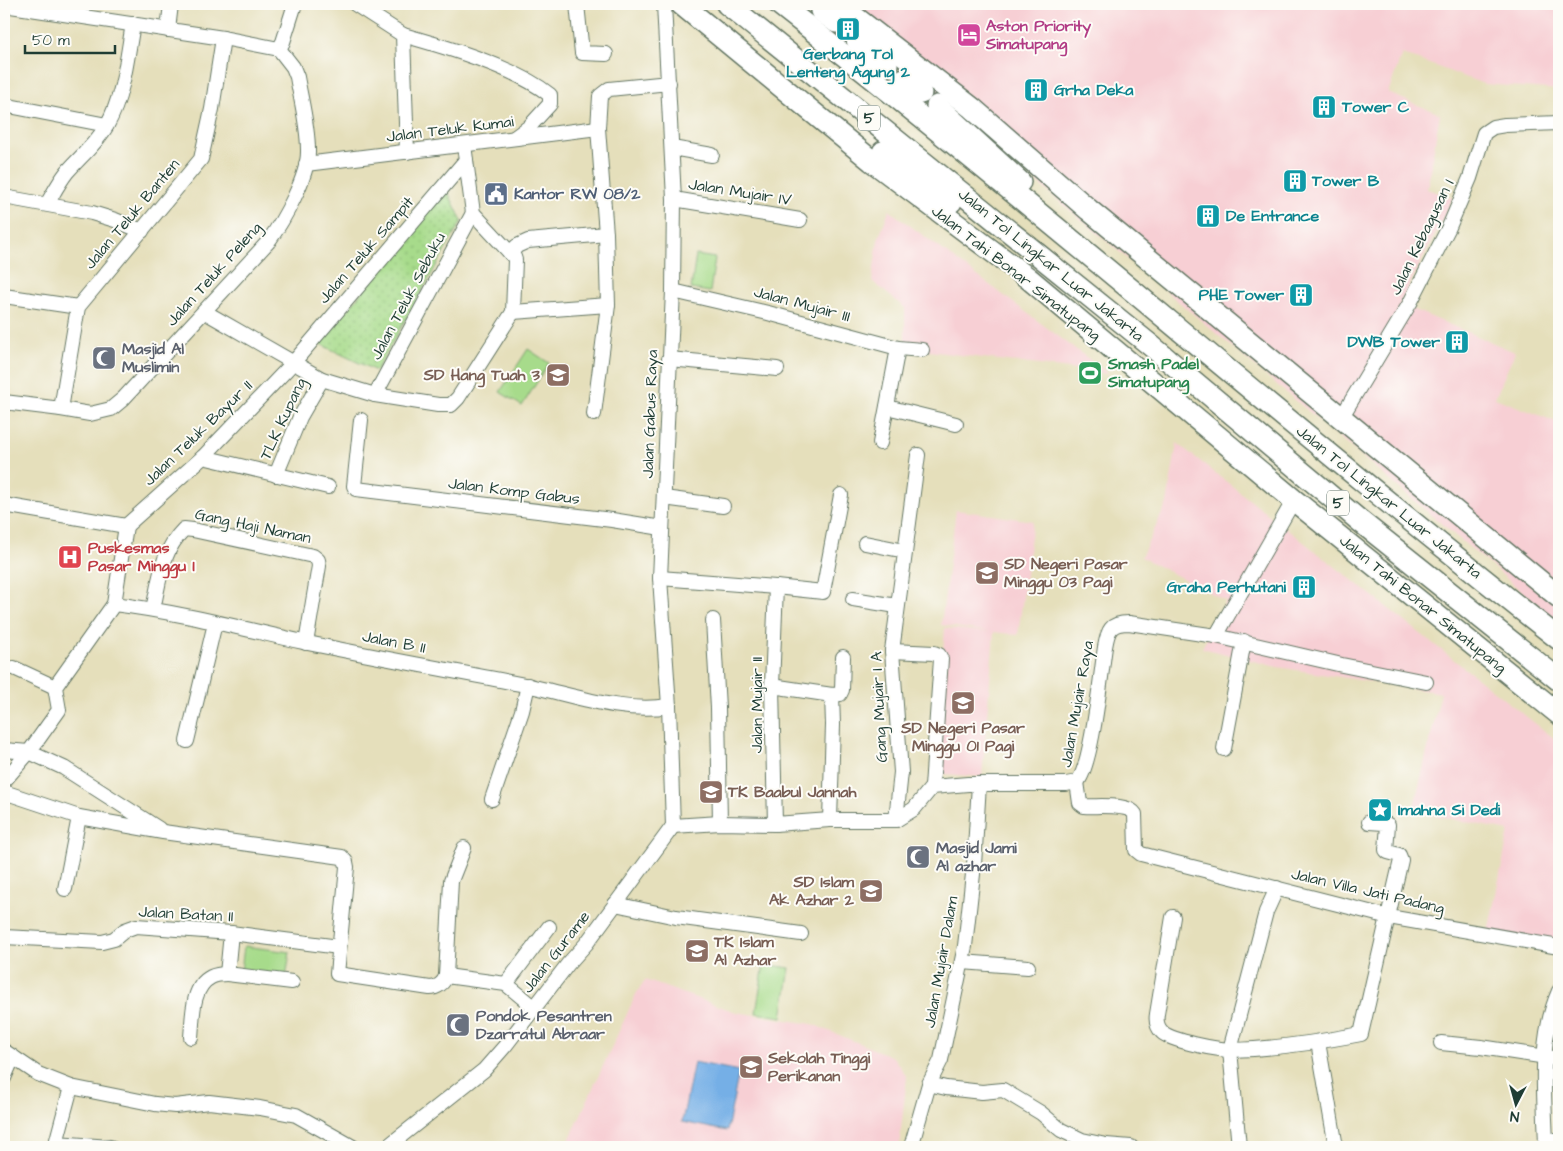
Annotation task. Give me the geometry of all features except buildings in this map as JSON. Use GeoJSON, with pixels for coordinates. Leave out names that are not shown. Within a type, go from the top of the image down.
{"type":"FeatureCollection","features":[{"type":"Feature","properties":{"kind":"highway","name":"Jalan Tahi Bonar Simatupang"},"geometry":{"type":"LineString","coordinates":[[681,4],[886,172],[1028,278],[1295,501],[1559,714]]}},
{"type":"Feature","properties":{"kind":"highway"},"geometry":{"type":"LineString","coordinates":[[700,4],[889,156],[1082,303],[1108,312]]}},
{"type":"Feature","properties":{"kind":"highway","name":"Jalan Tol Lingkar Luar Jakarta"},"geometry":{"type":"LineString","coordinates":[[727,4],[1108,312],[1360,521],[1559,680]]}},
{"type":"Feature","properties":{"kind":"highway","name":"Jalan Tol Lingkar Luar Jakarta"},"geometry":{"type":"LineString","coordinates":[[779,4],[895,96],[1390,504],[1559,639]]}},
{"type":"Feature","properties":{"kind":"highway"},"geometry":{"type":"LineString","coordinates":[[839,10],[972,108],[1089,210],[1559,598]]}},
{"type":"Feature","properties":{"kind":"highway"},"geometry":{"type":"LineString","coordinates":[[857,40],[887,65]]}},
{"type":"Feature","properties":{"kind":"highway"},"geometry":{"type":"LineString","coordinates":[[904,79],[1041,202],[1163,305],[1172,314],[1174,325]]}},
{"type":"Feature","properties":{"kind":"street"},"geometry":{"type":"LineString","coordinates":[[168,30],[171,4]]}},
{"type":"Feature","properties":{"kind":"street"},"geometry":{"type":"LineString","coordinates":[[4,5],[224,38],[279,49],[295,4]]}},
{"type":"Feature","properties":{"kind":"street"},"geometry":{"type":"LineString","coordinates":[[355,4],[403,35],[440,45],[511,72],[538,86],[550,95],[550,104],[529,126],[513,139]]}},
{"type":"Feature","properties":{"kind":"street"},"geometry":{"type":"LineString","coordinates":[[578,4],[582,53],[606,54]]}},
{"type":"Feature","properties":{"kind":"street","name":"Jalan Gabus Raya"},"geometry":{"type":"LineString","coordinates":[[664,4],[665,83],[672,148],[674,199],[673,290],[664,498],[655,527],[660,578],[673,826]]}},
{"type":"Feature","properties":{"kind":"street"},"geometry":{"type":"LineString","coordinates":[[46,204],[66,173],[107,126],[115,108],[120,89],[133,24]]}},
{"type":"Feature","properties":{"kind":"street"},"geometry":{"type":"LineString","coordinates":[[403,35],[407,152]]}},
{"type":"Feature","properties":{"kind":"street","name":"Jalan Teluk Banten"},"geometry":{"type":"LineString","coordinates":[[78,307],[201,159],[224,38]]}},
{"type":"Feature","properties":{"kind":"street","name":"Jalan Teluk Peleng"},"geometry":{"type":"LineString","coordinates":[[4,402],[90,414],[111,409],[123,400],[268,242],[282,223],[291,205],[309,151],[296,77],[293,67],[279,49]]}},
{"type":"Feature","properties":{"kind":"street"},"geometry":{"type":"LineString","coordinates":[[594,414],[608,306],[606,234],[598,128],[600,96],[608,89],[665,83]]}},
{"type":"Feature","properties":{"kind":"street"},"geometry":{"type":"LineString","coordinates":[[4,105],[107,126]]}},
{"type":"Feature","properties":{"kind":"street","name":"Jalan Kebagusan I"},"geometry":{"type":"LineString","coordinates":[[1341,418],[1410,303],[1449,227],[1470,178],[1484,133],[1493,127],[1505,125],[1559,123]]}},
{"type":"Feature","properties":{"kind":"street","name":"Jalan Teluk Kumai"},"geometry":{"type":"LineString","coordinates":[[306,164],[598,128]]}},
{"type":"Feature","properties":{"kind":"street"},"geometry":{"type":"LineString","coordinates":[[204,312],[322,379],[375,395],[438,405],[451,405],[458,398],[513,312],[515,260],[473,213],[464,145]]}},
{"type":"Feature","properties":{"kind":"street"},"geometry":{"type":"LineString","coordinates":[[672,148],[712,155]]}},
{"type":"Feature","properties":{"kind":"street","name":"Jalan Teluk Sampit"},"geometry":{"type":"LineString","coordinates":[[293,363],[466,160]]}},
{"type":"Feature","properties":{"kind":"street"},"geometry":{"type":"LineString","coordinates":[[4,197],[46,204],[115,220],[142,232]]}},
{"type":"Feature","properties":{"kind":"street","name":"Jalan Mujair IV"},"geometry":{"type":"LineString","coordinates":[[674,199],[800,220]]}},
{"type":"Feature","properties":{"kind":"street","name":"Jalan Teluk Sebuku"},"geometry":{"type":"LineString","coordinates":[[375,395],[473,213]]}},
{"type":"Feature","properties":{"kind":"street"},"geometry":{"type":"LineString","coordinates":[[510,253],[517,246],[528,241],[606,234]]}},
{"type":"Feature","properties":{"kind":"street","name":"Jalan Mujair III"},"geometry":{"type":"LineString","coordinates":[[673,290],[898,348],[922,350]]}},
{"type":"Feature","properties":{"kind":"street"},"geometry":{"type":"LineString","coordinates":[[4,296],[78,307],[62,409]]}},
{"type":"Feature","properties":{"kind":"street"},"geometry":{"type":"LineString","coordinates":[[513,312],[608,306]]}},
{"type":"Feature","properties":{"kind":"street"},"geometry":{"type":"LineString","coordinates":[[880,443],[898,348]]}},
{"type":"Feature","properties":{"kind":"street"},"geometry":{"type":"LineString","coordinates":[[669,359],[777,369]]}},
{"type":"Feature","properties":{"kind":"street","name":"Jalan Teluk Bayur II"},"geometry":{"type":"LineString","coordinates":[[126,526],[203,456],[293,363]]}},
{"type":"Feature","properties":{"kind":"street","name":"TLK Kupang"},"geometry":{"type":"LineString","coordinates":[[276,475],[300,417],[322,379]]}},
{"type":"Feature","properties":{"kind":"street"},"geometry":{"type":"LineString","coordinates":[[887,408],[956,424]]}},
{"type":"Feature","properties":{"kind":"street","name":"Jalan Komp Gabus"},"geometry":{"type":"LineString","coordinates":[[361,420],[354,486],[356,489],[612,520],[655,527]]}},
{"type":"Feature","properties":{"kind":"street","name":"Gang Mujair I A"},"geometry":{"type":"LineString","coordinates":[[896,820],[901,772],[892,652],[918,455]]}},
{"type":"Feature","properties":{"kind":"street"},"geometry":{"type":"LineString","coordinates":[[203,456],[328,487]]}},
{"type":"Feature","properties":{"kind":"street"},"geometry":{"type":"LineString","coordinates":[[660,578],[816,591],[841,495]]}},
{"type":"Feature","properties":{"kind":"street"},"geometry":{"type":"LineString","coordinates":[[664,498],[723,506]]}},
{"type":"Feature","properties":{"kind":"street"},"geometry":{"type":"LineString","coordinates":[[1295,501],[1216,636],[1244,641],[1342,666],[1426,682]]}},
{"type":"Feature","properties":{"kind":"street"},"geometry":{"type":"LineString","coordinates":[[4,505],[126,526],[114,604],[54,687],[59,710],[29,752],[4,781]]}},
{"type":"Feature","properties":{"kind":"street","name":"Gang Haji Naman"},"geometry":{"type":"LineString","coordinates":[[153,609],[169,546],[184,529],[193,530],[313,556],[318,560],[319,566],[306,642]]}},
{"type":"Feature","properties":{"kind":"street"},"geometry":{"type":"LineString","coordinates":[[865,543],[905,551]]}},
{"type":"Feature","properties":{"kind":"street","name":"Jalan Mujair II"},"geometry":{"type":"LineString","coordinates":[[775,824],[772,686],[776,587]]}},
{"type":"Feature","properties":{"kind":"street"},"geometry":{"type":"LineString","coordinates":[[853,598],[897,606]]}},
{"type":"Feature","properties":{"kind":"street","name":"Jalan B II"},"geometry":{"type":"LineString","coordinates":[[114,604],[153,609],[306,642],[528,685],[597,701],[639,708],[666,706]]}},
{"type":"Feature","properties":{"kind":"street"},"geometry":{"type":"LineString","coordinates":[[713,620],[718,708],[720,823]]}},
{"type":"Feature","properties":{"kind":"street"},"geometry":{"type":"LineString","coordinates":[[187,741],[215,622]]}},
{"type":"Feature","properties":{"kind":"street","name":"Jalan Mujair Raya"},"geometry":{"type":"LineString","coordinates":[[932,787],[979,784],[1066,784],[1078,782],[1084,774],[1107,634],[1112,626],[1118,623],[1129,623],[1216,636]]}},
{"type":"Feature","properties":{"kind":"street"},"geometry":{"type":"LineString","coordinates":[[1224,749],[1244,641]]}},
{"type":"Feature","properties":{"kind":"street"},"geometry":{"type":"LineString","coordinates":[[673,826],[720,823],[775,824],[830,820],[896,820],[914,809],[932,787],[940,659],[939,655],[934,653],[892,652]]}},
{"type":"Feature","properties":{"kind":"street"},"geometry":{"type":"LineString","coordinates":[[772,686],[832,695],[840,694],[842,690],[843,657]]}},
{"type":"Feature","properties":{"kind":"street"},"geometry":{"type":"LineString","coordinates":[[14,668],[54,687]]}},
{"type":"Feature","properties":{"kind":"street"},"geometry":{"type":"LineString","coordinates":[[492,799],[522,711],[528,685]]}},
{"type":"Feature","properties":{"kind":"street"},"geometry":{"type":"LineString","coordinates":[[830,820],[832,695]]}},
{"type":"Feature","properties":{"kind":"street"},"geometry":{"type":"LineString","coordinates":[[4,750],[29,752],[64,768],[164,832]]}},
{"type":"Feature","properties":{"kind":"street"},"geometry":{"type":"LineString","coordinates":[[1078,782],[1080,803],[1084,806],[1117,807],[1133,810],[1135,814],[1136,850],[1138,853],[1277,888]]}},
{"type":"Feature","properties":{"kind":"street","name":"Jalan Mujair Dalam"},"geometry":{"type":"LineString","coordinates":[[911,1147],[930,1084],[941,1060],[962,962],[969,918],[979,784]]}},
{"type":"Feature","properties":{"kind":"street"},"geometry":{"type":"LineString","coordinates":[[4,792],[80,817],[164,832],[342,857],[347,867],[337,974],[433,988],[445,980],[446,976],[451,881],[464,848]]}},
{"type":"Feature","properties":{"kind":"street"},"geometry":{"type":"LineString","coordinates":[[65,889],[80,817]]}},
{"type":"Feature","properties":{"kind":"street"},"geometry":{"type":"LineString","coordinates":[[1173,917],[1156,1022],[1162,1032],[1187,1043],[1230,1050],[1318,1042],[1361,1034],[1401,858],[1399,855],[1386,850],[1388,825],[1368,822]]}},
{"type":"Feature","properties":{"kind":"street","name":"Jalan Gurame"},"geometry":{"type":"LineString","coordinates":[[387,1147],[484,1070],[531,1005],[586,944],[673,826]]}},
{"type":"Feature","properties":{"kind":"street","name":"Jalan Villa Jati Padang"},"geometry":{"type":"LineString","coordinates":[[1239,1147],[1230,1050],[1266,912],[1277,888],[1389,917],[1559,947]]}},
{"type":"Feature","properties":{"kind":"street"},"geometry":{"type":"LineString","coordinates":[[615,904],[676,917],[801,934]]}},
{"type":"Feature","properties":{"kind":"street","name":"Jalan Batan II"},"geometry":{"type":"LineString","coordinates":[[4,937],[102,942],[114,939],[126,930],[136,926],[231,933],[339,947]]}},
{"type":"Feature","properties":{"kind":"street"},"geometry":{"type":"LineString","coordinates":[[510,986],[549,927]]}},
{"type":"Feature","properties":{"kind":"street"},"geometry":{"type":"LineString","coordinates":[[226,974],[231,933]]}},
{"type":"Feature","properties":{"kind":"street"},"geometry":{"type":"LineString","coordinates":[[962,962],[1028,966]]}},
{"type":"Feature","properties":{"kind":"street"},"geometry":{"type":"LineString","coordinates":[[191,1037],[198,990],[211,976],[226,974],[292,982]]}},
{"type":"Feature","properties":{"kind":"street"},"geometry":{"type":"LineString","coordinates":[[446,976],[510,986],[531,1005]]}},
{"type":"Feature","properties":{"kind":"street"},"geometry":{"type":"LineString","coordinates":[[1550,1143],[1543,1104],[1544,1056],[1550,1020],[1559,991]]}},
{"type":"Feature","properties":{"kind":"street"},"geometry":{"type":"LineString","coordinates":[[1318,1042],[1336,1147]]}},
{"type":"Feature","properties":{"kind":"street"},"geometry":{"type":"LineString","coordinates":[[1441,1043],[1559,1058]]}},
{"type":"Feature","properties":{"kind":"street"},"geometry":{"type":"LineString","coordinates":[[4,1078],[8,1054],[38,1074],[70,1087],[155,1104],[175,1106],[209,1102],[260,1108],[296,1115],[351,1146]]}},
{"type":"Feature","properties":{"kind":"street"},"geometry":{"type":"LineString","coordinates":[[930,1084],[946,1088],[982,1092],[1003,1090],[1041,1113],[1061,1130],[1082,1140],[1106,1145],[1131,1147]]}},
{"type":"Feature","properties":{"kind":"street"},"geometry":{"type":"LineString","coordinates":[[70,1087],[60,1144],[110,1147]]}},
{"type":"Feature","properties":{"kind":"shaded area"},"geometry":{"type":"Polygon","coordinates":[[[826,4],[1555,4],[1559,6],[1559,90],[1484,84],[1402,54],[1388,93],[1440,114],[1427,189],[1453,198],[1400,304],[1515,352],[1495,398],[1559,423],[1559,623],[826,4]]]}},
{"type":"Feature","properties":{"kind":"shaded area"},"geometry":{"type":"Polygon","coordinates":[[[889,210],[1109,374],[905,348],[905,308],[872,281],[878,240],[889,210]]]}},
{"type":"Feature","properties":{"kind":"shaded area"},"geometry":{"type":"Polygon","coordinates":[[[1177,443],[1559,742],[1559,949],[1488,932],[1509,831],[1413,811],[1441,693],[1277,667],[1202,648],[1226,601],[1141,557],[1167,503],[1177,443]]]}},
{"type":"Feature","properties":{"kind":"shaded area"},"geometry":{"type":"Polygon","coordinates":[[[956,510],[1033,521],[1018,635],[994,632],[982,777],[933,773],[945,628],[990,632],[941,625],[956,510]]]}},
{"type":"Feature","properties":{"kind":"shaded area","name":"Sekolah Tinggi Perikanan"},"geometry":{"type":"Polygon","coordinates":[[[645,980],[736,1012],[812,1024],[893,1057],[907,1077],[899,1147],[566,1147],[636,994],[645,980]]]}},
{"type":"Feature","properties":{"kind":"green space"},"geometry":{"type":"Polygon","coordinates":[[[446,188],[462,221],[376,371],[320,344],[446,188]]]}},
{"type":"Feature","properties":{"kind":"green space"},"geometry":{"type":"Polygon","coordinates":[[[696,255],[715,258],[710,292],[691,289],[696,255]]]}},
{"type":"Feature","properties":{"kind":"green space"},"geometry":{"type":"Polygon","coordinates":[[[528,349],[549,363],[522,406],[500,392],[528,349]]]}},
{"type":"Feature","properties":{"kind":"green space"},"geometry":{"type":"Polygon","coordinates":[[[244,946],[290,952],[286,978],[241,972],[244,946]]]}},
{"type":"Feature","properties":{"kind":"green space"},"geometry":{"type":"Polygon","coordinates":[[[764,964],[790,968],[782,1017],[756,1013],[764,964]]]}},
{"type":"Feature","properties":{"kind":"water"},"geometry":{"type":"Polygon","coordinates":[[[694,1062],[739,1071],[727,1131],[682,1122],[694,1062]]]}},
{"type":"Feature","properties":{"kind":"place","name":"Gerbang Tol Lenteng Agung 2"},"geometry":{"type":"Point","coordinates":[848,29]}},
{"type":"Feature","properties":{"kind":"place","name":"Aston Priority Simatupang"},"geometry":{"type":"Point","coordinates":[969,35]}},
{"type":"Feature","properties":{"kind":"place","name":"Grha Deka"},"geometry":{"type":"Point","coordinates":[1036,90]}},
{"type":"Feature","properties":{"kind":"place","name":"Tower C"},"geometry":{"type":"Point","coordinates":[1324,107]}},
{"type":"Feature","properties":{"kind":"place","name":"Tower B"},"geometry":{"type":"Point","coordinates":[1295,181]}},
{"type":"Feature","properties":{"kind":"place","name":"Kantor RW 08/2"},"geometry":{"type":"Point","coordinates":[496,194]}},
{"type":"Feature","properties":{"kind":"place","name":"De Entrance"},"geometry":{"type":"Point","coordinates":[1208,216]}},
{"type":"Feature","properties":{"kind":"place","name":"PHE Tower"},"geometry":{"type":"Point","coordinates":[1301,295]}},
{"type":"Feature","properties":{"kind":"place","name":"DWB Tower"},"geometry":{"type":"Point","coordinates":[1457,342]}},
{"type":"Feature","properties":{"kind":"place","name":"Masjid Al Muslimin"},"geometry":{"type":"Point","coordinates":[104,358]}},
{"type":"Feature","properties":{"kind":"place","name":"Smash Padel Simatupang"},"geometry":{"type":"Point","coordinates":[1090,373]}},
{"type":"Feature","properties":{"kind":"place","name":"SD Hang Tuah 3"},"geometry":{"type":"Point","coordinates":[558,375]}},
{"type":"Feature","properties":{"kind":"place","name":"Puskesmas Pasar Minggu I"},"geometry":{"type":"Point","coordinates":[70,557]}},
{"type":"Feature","properties":{"kind":"place","name":"SD Negeri Pasar Minggu 03 Pagi"},"geometry":{"type":"Point","coordinates":[987,573]}},
{"type":"Feature","properties":{"kind":"place","name":"Graha Perhutani"},"geometry":{"type":"Point","coordinates":[1304,587]}},
{"type":"Feature","properties":{"kind":"place","name":"SD Negeri Pasar Minggu 01 Pagi"},"geometry":{"type":"Point","coordinates":[963,703]}},
{"type":"Feature","properties":{"kind":"place","name":"TK Baabul Jannah"},"geometry":{"type":"Point","coordinates":[711,792]}},
{"type":"Feature","properties":{"kind":"place","name":"Imahna Si Dedi"},"geometry":{"type":"Point","coordinates":[1380,810]}},
{"type":"Feature","properties":{"kind":"place","name":"Masjid Jami Al azhar"},"geometry":{"type":"Point","coordinates":[918,857]}},
{"type":"Feature","properties":{"kind":"place","name":"SD Islam Ak Azhar 2"},"geometry":{"type":"Point","coordinates":[871,891]}},
{"type":"Feature","properties":{"kind":"place","name":"TK Islam Al Azhar"},"geometry":{"type":"Point","coordinates":[697,951]}},
{"type":"Feature","properties":{"kind":"place","name":"Pondok Pesantren Dzarratul Abraar"},"geometry":{"type":"Point","coordinates":[458,1025]}},
{"type":"Feature","properties":{"kind":"place","name":"Sekolah Tinggi Perikanan"},"geometry":{"type":"Point","coordinates":[751,1067]}}]}
